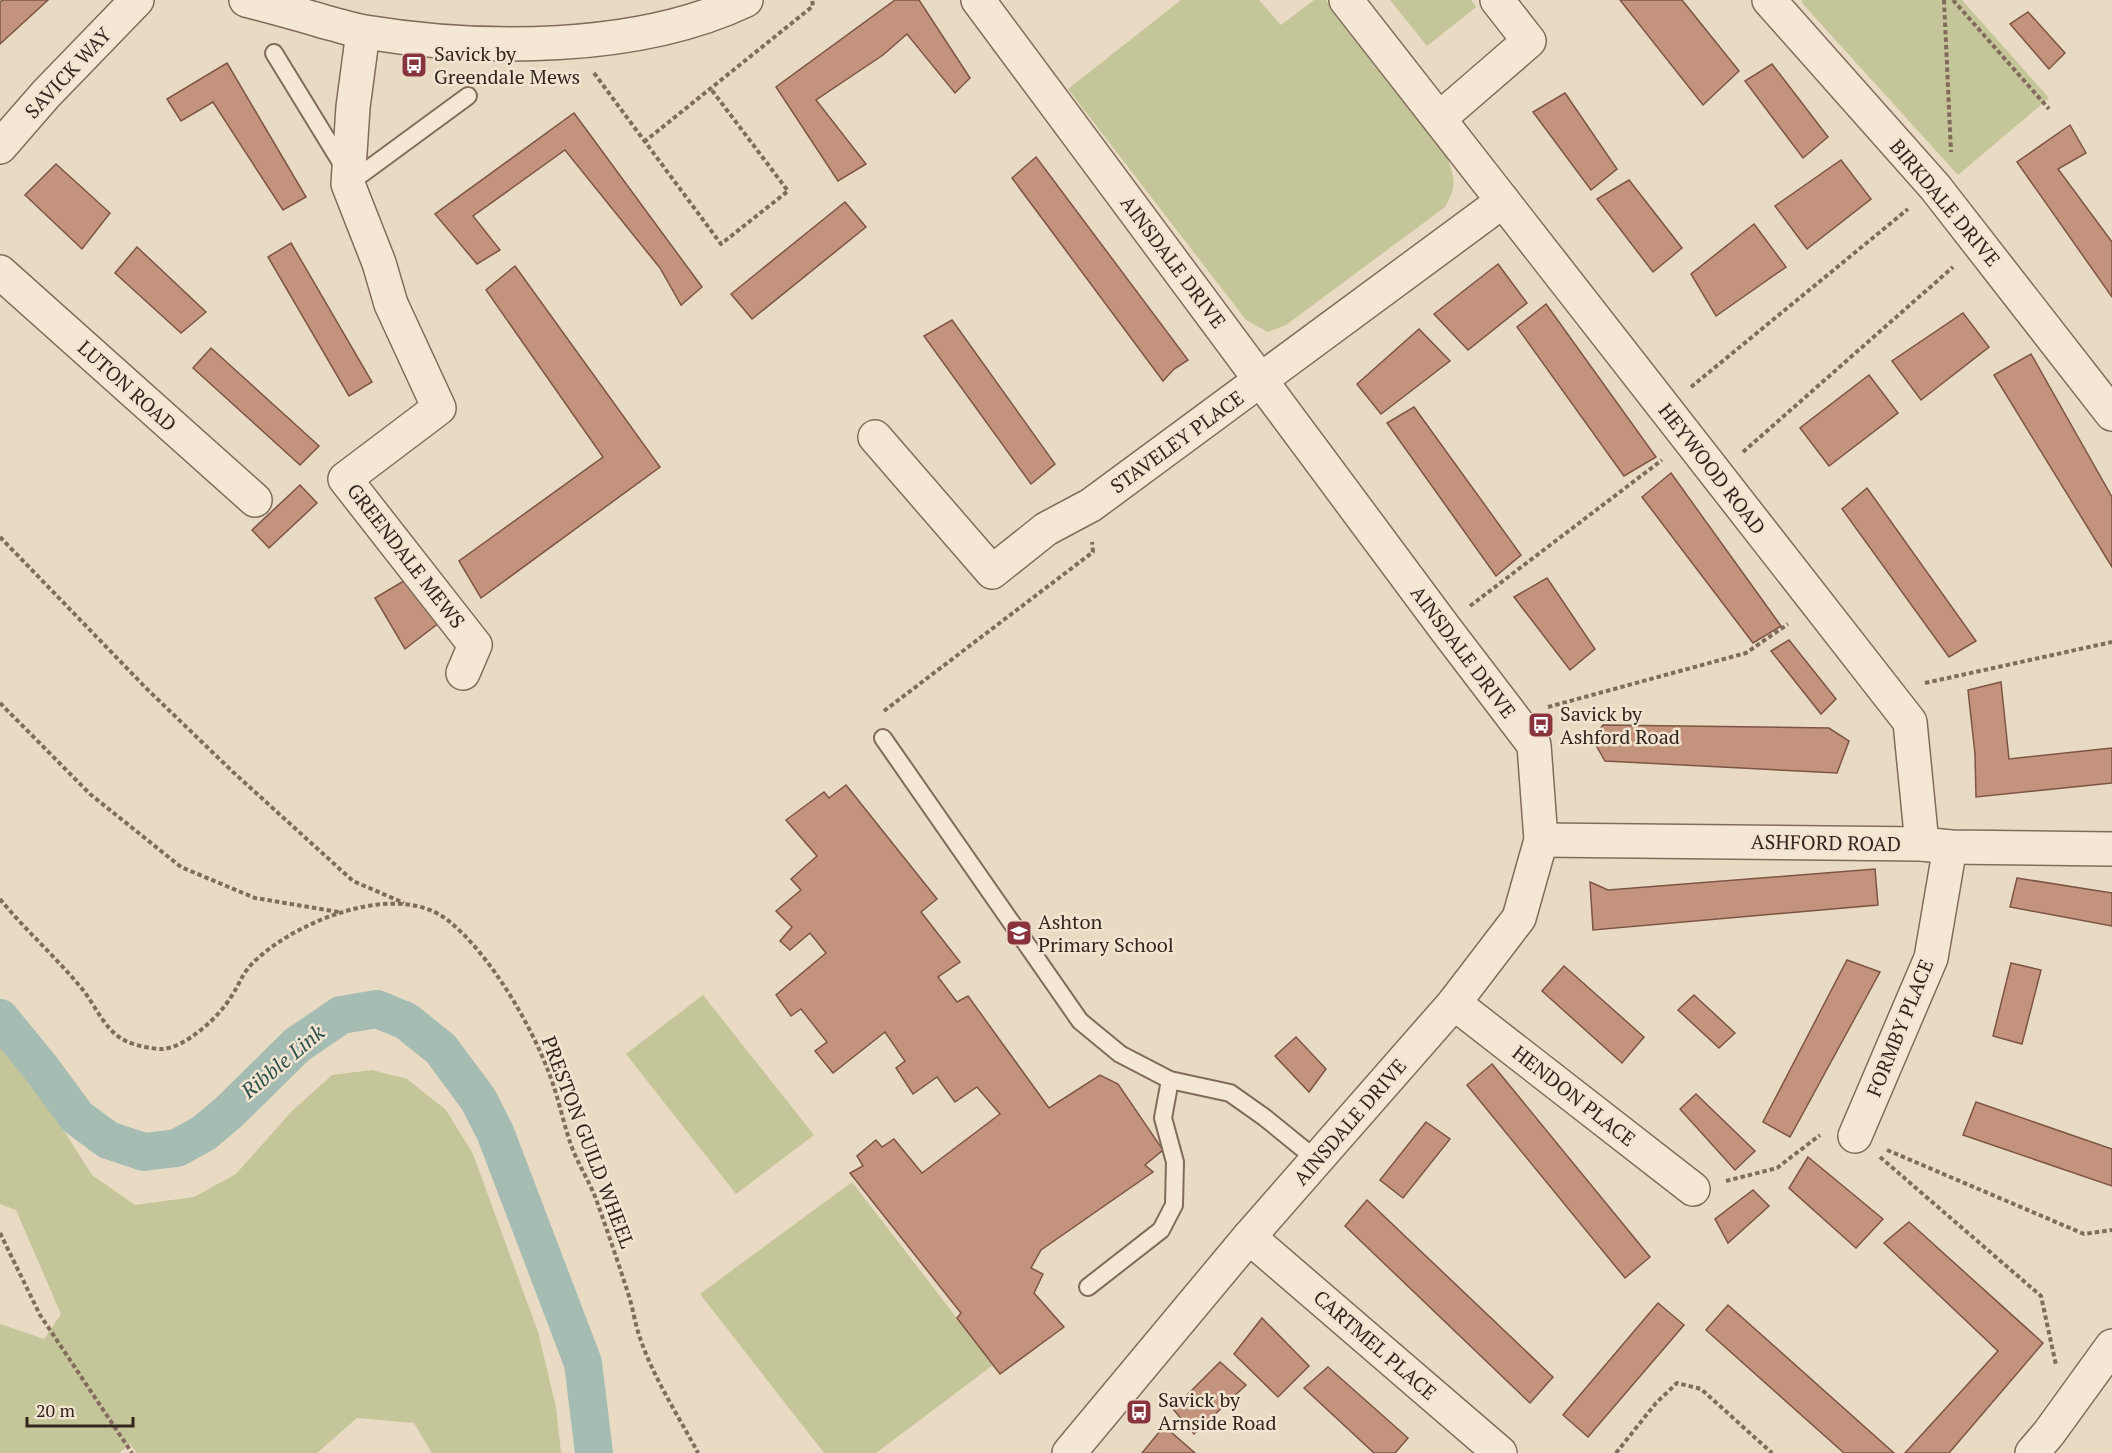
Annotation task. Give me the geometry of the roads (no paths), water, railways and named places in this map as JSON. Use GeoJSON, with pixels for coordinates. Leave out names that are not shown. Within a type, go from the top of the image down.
{"type":"FeatureCollection","features":[{"type":"Feature","properties":{"kind":"street","name":"SAVICK WAY"},"geometry":{"type":"LineString","coordinates":[[0,147],[46,94],[137,0]]}},
{"type":"Feature","properties":{"kind":"street"},"geometry":{"type":"LineString","coordinates":[[246,0],[363,32],[479,43],[572,42],[640,34],[719,13],[746,0]]}},
{"type":"Feature","properties":{"kind":"street","name":"AINSDALE DRIVE"},"geometry":{"type":"LineString","coordinates":[[978,0],[1534,745],[1541,840],[1519,918],[1454,1003],[1250,1238],[1069,1453]]}},
{"type":"Feature","properties":{"kind":"street","name":"HEYWOOD ROAD"},"geometry":{"type":"LineString","coordinates":[[1346,0],[1910,722],[1936,845]]}},
{"type":"Feature","properties":{"kind":"street"},"geometry":{"type":"LineString","coordinates":[[1440,118],[1529,41],[1497,0]]}},
{"type":"Feature","properties":{"kind":"street","name":"BIRKDALE DRIVE"},"geometry":{"type":"LineString","coordinates":[[1769,0],[1935,187],[2112,414]]}},
{"type":"Feature","properties":{"kind":"street"},"geometry":{"type":"LineString","coordinates":[[348,184],[353,107],[363,32]]}},
{"type":"Feature","properties":{"kind":"street","name":"GREENDALE MEWS"},"geometry":{"type":"LineString","coordinates":[[348,184],[379,263],[391,304],[438,408],[345,479],[475,645],[463,673]]}},
{"type":"Feature","properties":{"kind":"street","name":"STAVELEY PLACE"},"geometry":{"type":"LineString","coordinates":[[875,437],[992,572],[1046,529],[1092,505],[1503,201]]}},
{"type":"Feature","properties":{"kind":"street","name":"LUTON ROAD"},"geometry":{"type":"LineString","coordinates":[[0,272],[255,500]]}},
{"type":"Feature","properties":{"kind":"street","name":"ASHFORD ROAD"},"geometry":{"type":"LineString","coordinates":[[1541,840],[2112,849]]}},
{"type":"Feature","properties":{"kind":"street","name":"FORMBY PLACE"},"geometry":{"type":"LineString","coordinates":[[1855,1136],[1931,958],[1936,845]]}},
{"type":"Feature","properties":{"kind":"street","name":"HENDON PLACE"},"geometry":{"type":"LineString","coordinates":[[1454,1003],[1693,1189]]}},
{"type":"Feature","properties":{"kind":"street","name":"CARTMEL PLACE"},"geometry":{"type":"LineString","coordinates":[[1250,1238],[1500,1453]]}},
{"type":"Feature","properties":{"kind":"street"},"geometry":{"type":"LineString","coordinates":[[2032,1453],[2066,1411],[2112,1346]]}},
{"type":"Feature","properties":{"kind":"lane"},"geometry":{"type":"LineString","coordinates":[[274,53],[342,164],[348,184],[468,96]]}},
{"type":"Feature","properties":{"kind":"lane"},"geometry":{"type":"LineString","coordinates":[[883,738],[1080,1021],[1120,1054],[1170,1080],[1230,1093],[1317,1160]]}},
{"type":"Feature","properties":{"kind":"lane"},"geometry":{"type":"LineString","coordinates":[[1088,1287],[1161,1230],[1174,1205],[1175,1162],[1163,1118],[1170,1080]]}},
{"type":"Feature","properties":{"kind":"waterway","name":"Ribble Link"},"geometry":{"type":"LineString","coordinates":[[0,1018],[77,1117],[108,1140],[144,1152],[177,1148],[204,1133],[229,1112],[297,1045],[341,1015],[377,1009],[406,1021],[441,1049],[478,1099],[495,1132],[583,1363],[594,1453]]}},
{"type":"Feature","properties":{"kind":"place","name":"Savick by Greendale Mews"},"geometry":{"type":"Point","coordinates":[414,65]}},
{"type":"Feature","properties":{"kind":"place","name":"Savick by Ashford Road"},"geometry":{"type":"Point","coordinates":[1541,725]}},
{"type":"Feature","properties":{"kind":"place","name":"Ashton Primary School"},"geometry":{"type":"Point","coordinates":[1019,933]}},
{"type":"Feature","properties":{"kind":"place","name":"Savick by Arnside Road"},"geometry":{"type":"Point","coordinates":[1139,1412]}}]}
